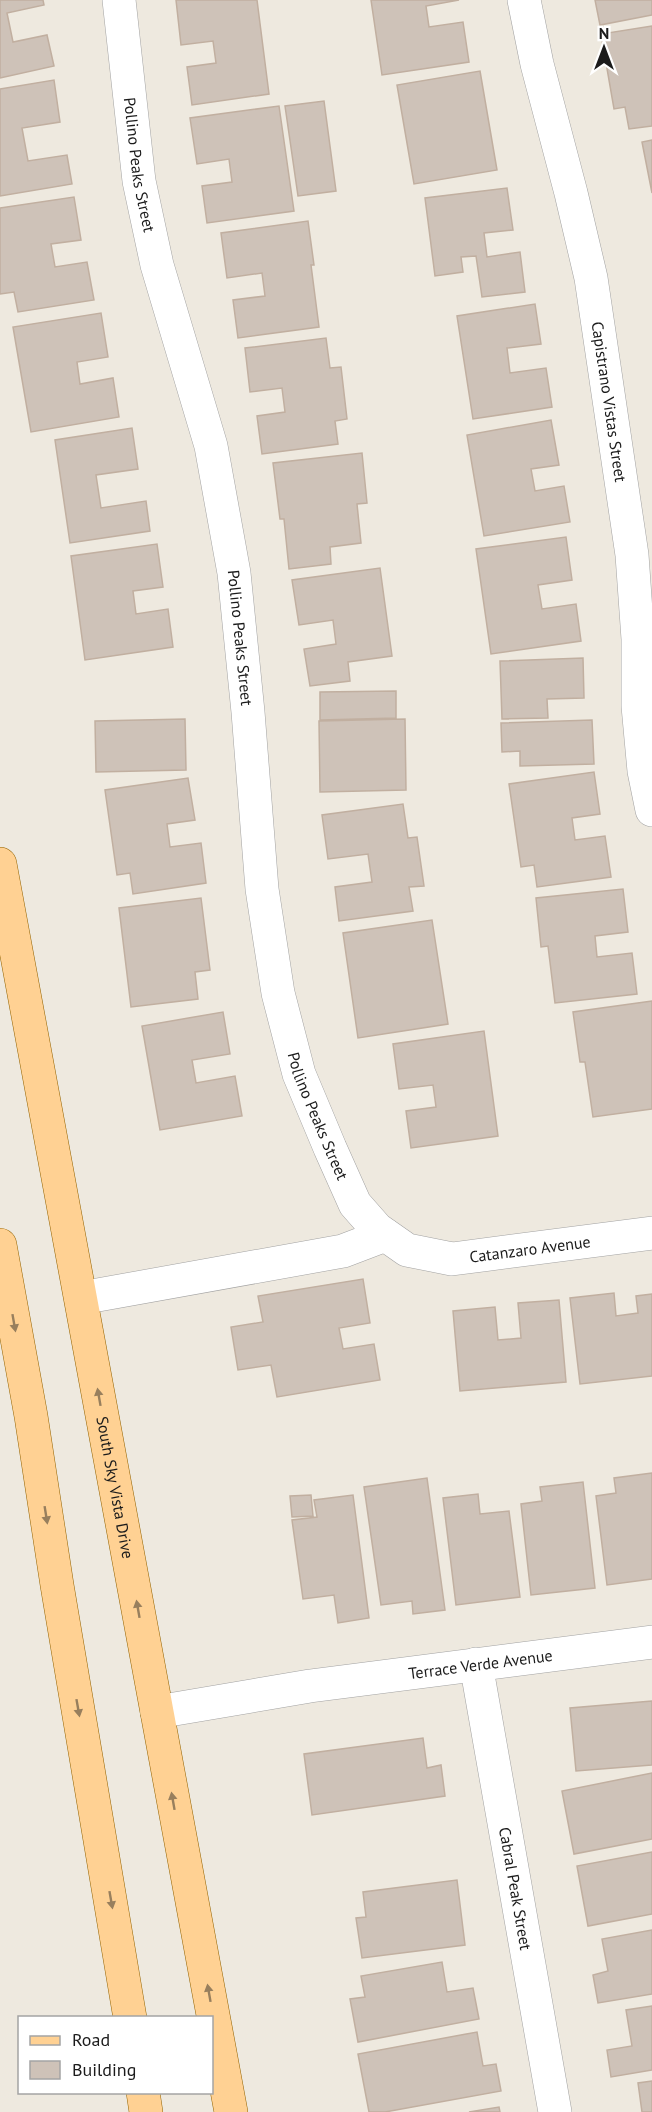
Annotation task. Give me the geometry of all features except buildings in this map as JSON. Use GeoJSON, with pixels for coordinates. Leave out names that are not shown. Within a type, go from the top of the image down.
{"type":"FeatureCollection","features":[{"type":"Feature","properties":{"kind":"main road","name":"South Sky Vista Drive"},"geometry":{"type":"LineString","coordinates":[[0,864],[231,2112]]}},
{"type":"Feature","properties":{"kind":"main road"},"geometry":{"type":"LineString","coordinates":[[0,1245],[31,1416],[130,2016]]}},
{"type":"Feature","properties":{"kind":"main road"},"geometry":{"type":"LineString","coordinates":[[143,2094],[147,2112]]}},
{"type":"Feature","properties":{"kind":"street","name":"Pollino Peaks Street"},"geometry":{"type":"LineString","coordinates":[[119,0],[139,181],[157,265],[211,446],[234,573],[262,889],[278,993],[299,1074],[355,1204],[377,1229],[396,1242]]}},
{"type":"Feature","properties":{"kind":"street","name":"Capistrano Vistas Street"},"geometry":{"type":"LineString","coordinates":[[524,0],[537,64],[591,278],[632,555],[638,639],[638,706],[644,771],[652,810]]}},
{"type":"Feature","properties":{"kind":"street","name":"Catanzaro Avenue"},"geometry":{"type":"LineString","coordinates":[[396,1242],[452,1259],[652,1233]]}},
{"type":"Feature","properties":{"kind":"street"},"geometry":{"type":"LineString","coordinates":[[81,1298],[396,1242]]}},
{"type":"Feature","properties":{"kind":"street","name":"Terrace Verde Avenue"},"geometry":{"type":"LineString","coordinates":[[157,1712],[310,1686],[652,1642]]}},
{"type":"Feature","properties":{"kind":"street","name":"Cabral Peak Street"},"geometry":{"type":"LineString","coordinates":[[476,1664],[555,2112]]}}]}
